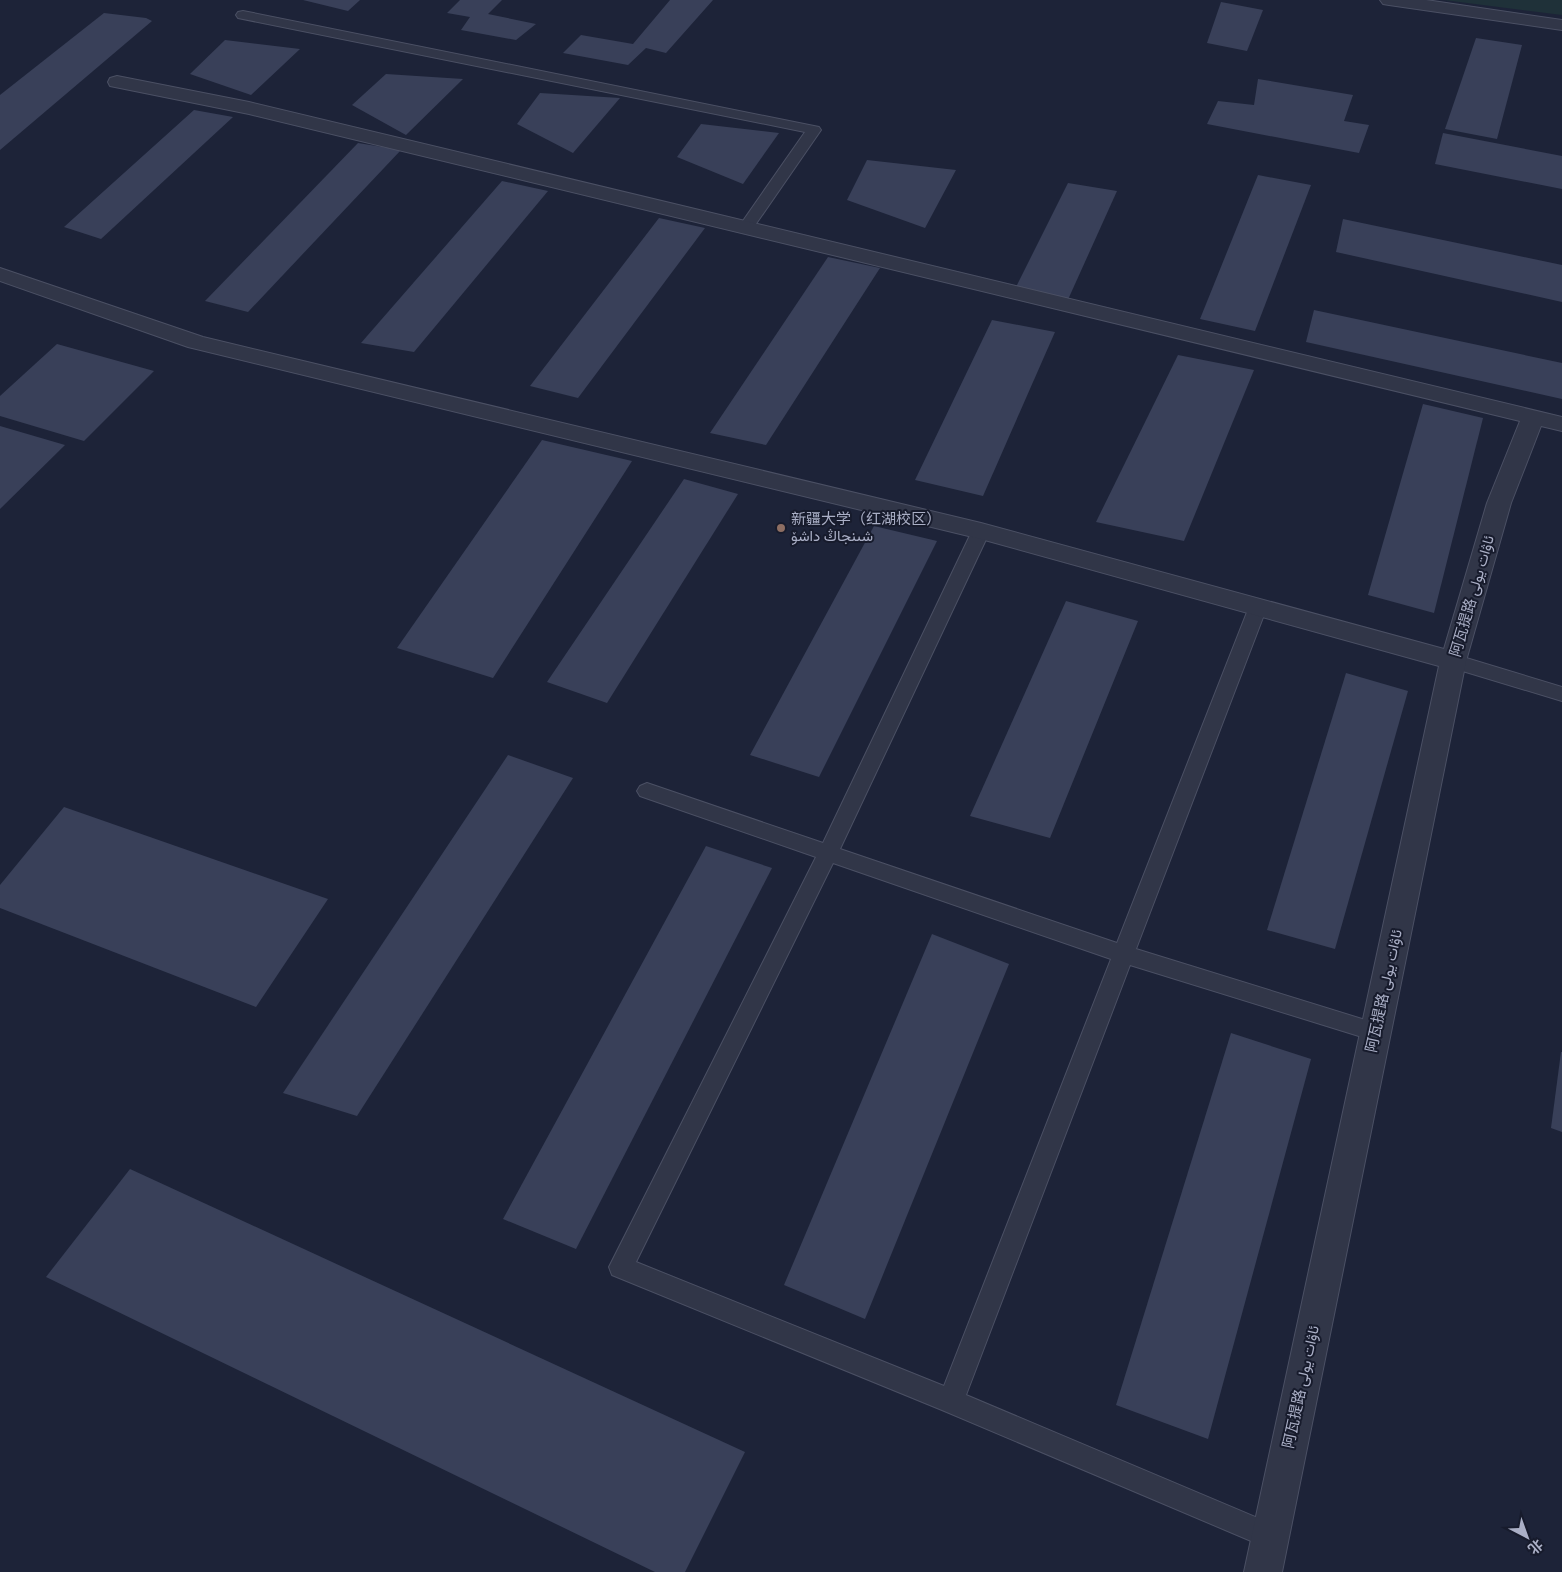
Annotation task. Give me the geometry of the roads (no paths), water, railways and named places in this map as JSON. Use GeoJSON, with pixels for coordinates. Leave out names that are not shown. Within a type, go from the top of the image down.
{"type":"FeatureCollection","features":[{"type":"Feature","properties":{"kind":"street"},"geometry":{"type":"LineString","coordinates":[[1389,0],[1562,25]]}},
{"type":"Feature","properties":{"kind":"street"},"geometry":{"type":"LineString","coordinates":[[117,82],[249,108],[1562,424]]}},
{"type":"Feature","properties":{"kind":"street"},"geometry":{"type":"LineString","coordinates":[[0,274],[196,342],[981,530],[1453,661]]}},
{"type":"Feature","properties":{"kind":"street","name":"阿瓦提路 ئاۋات يولى"},"geometry":{"type":"LineString","coordinates":[[1263,1572],[1453,661],[1499,503],[1533,417]]}},
{"type":"Feature","properties":{"kind":"lane"},"geometry":{"type":"LineString","coordinates":[[243,15],[814,130],[746,228]]}},
{"type":"Feature","properties":{"kind":"lane"},"geometry":{"type":"LineString","coordinates":[[981,530],[828,853],[621,1267],[951,1401],[1270,1536]]}},
{"type":"Feature","properties":{"kind":"lane"},"geometry":{"type":"LineString","coordinates":[[951,1401],[1258,607]]}},
{"type":"Feature","properties":{"kind":"lane"},"geometry":{"type":"LineString","coordinates":[[1453,661],[1562,694]]}},
{"type":"Feature","properties":{"kind":"lane"},"geometry":{"type":"LineString","coordinates":[[647,791],[1123,954],[1375,1032]]}},
{"type":"Feature","properties":{"kind":"place","name":"新疆大学（红湖校区） شىنجاڭ داشۆ"},"geometry":{"type":"Point","coordinates":[781,528]}}]}
